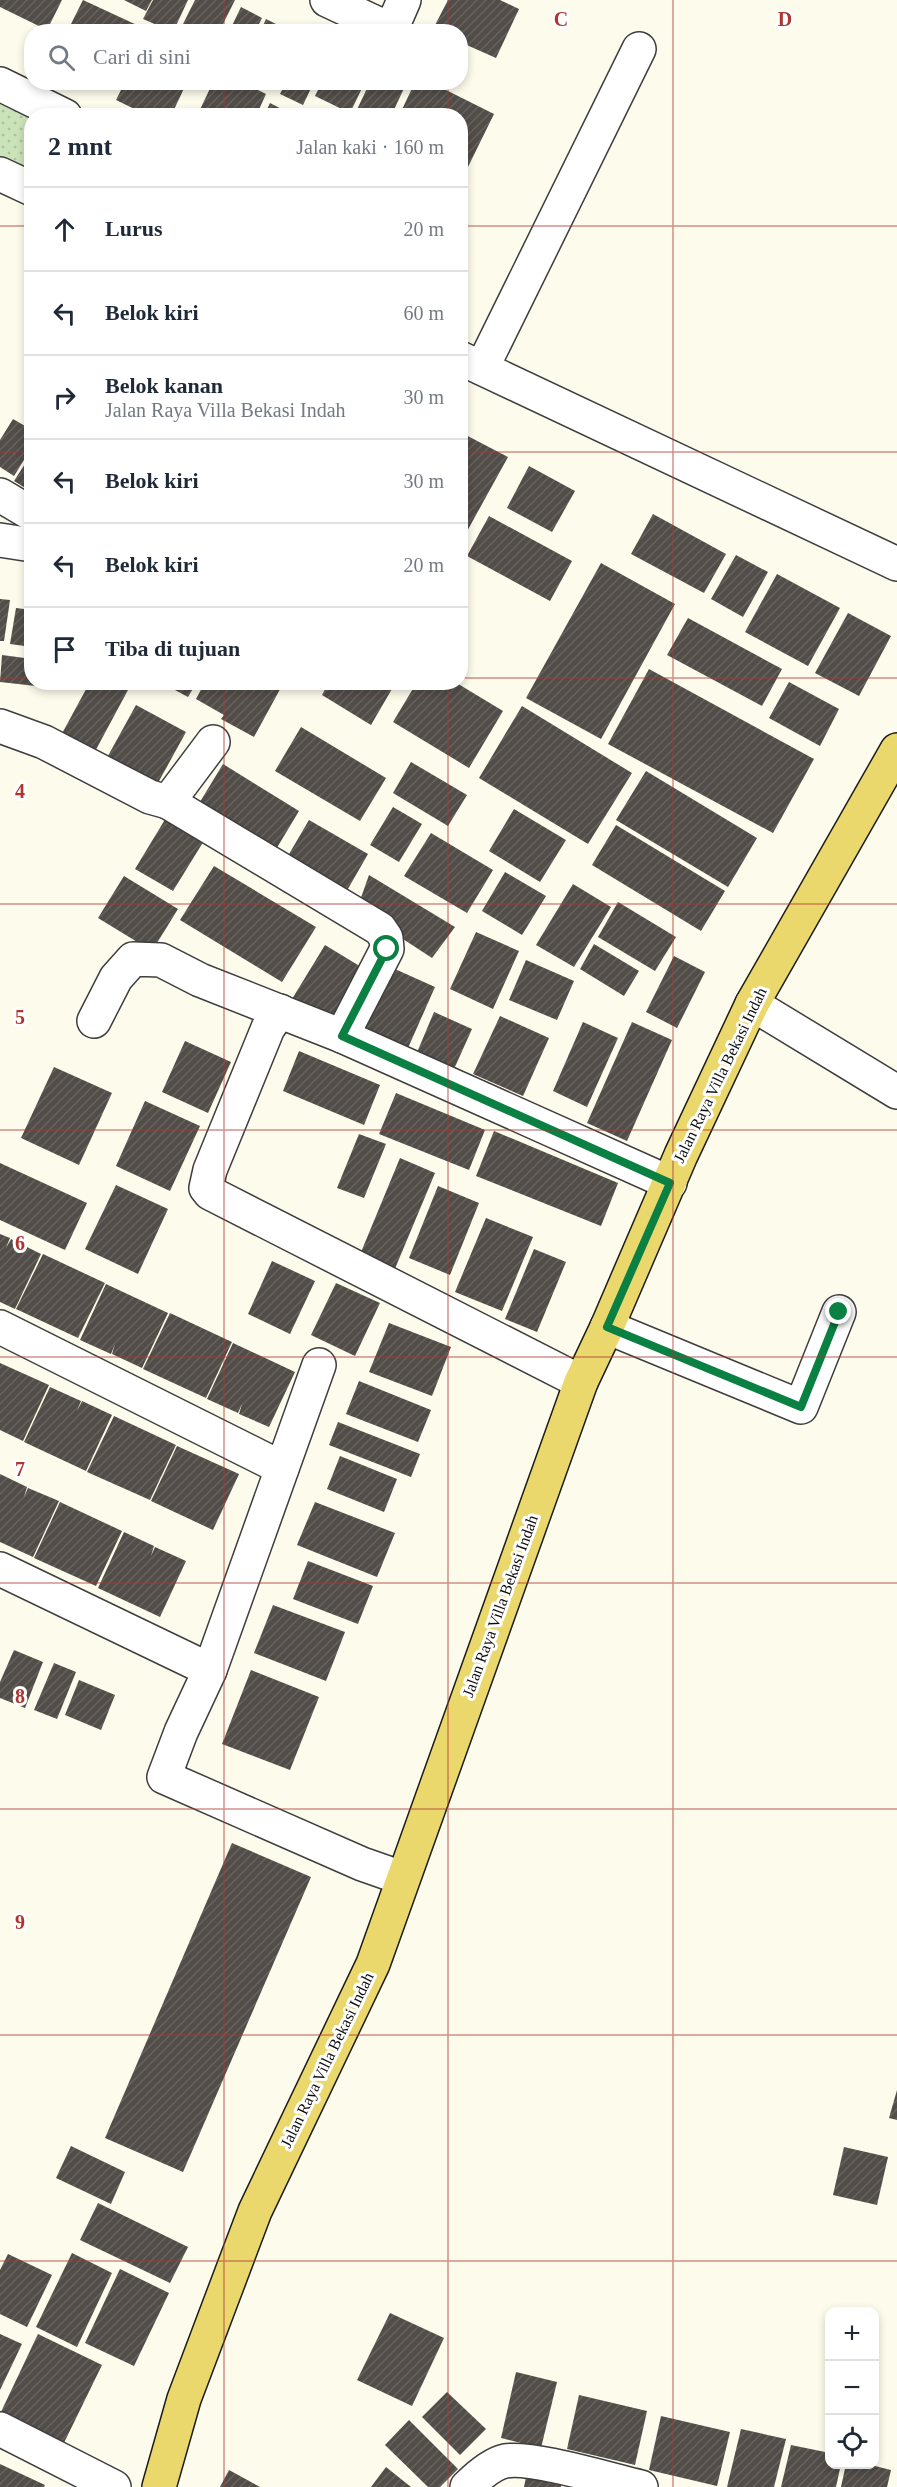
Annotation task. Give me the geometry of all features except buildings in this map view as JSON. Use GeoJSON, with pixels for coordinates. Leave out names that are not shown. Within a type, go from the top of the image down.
{"type":"FeatureCollection","features":[{"type":"Feature","properties":{"kind":"main road","name":"Jalan Raya Villa Bekasi Indah"},"geometry":{"type":"LineString","coordinates":[[159,2487],[184,2399],[255,2211],[373,1964],[581,1382],[681,1155],[752,1004],[897,750]]}},
{"type":"Feature","properties":{"kind":"street"},"geometry":{"type":"LineString","coordinates":[[327,0],[378,24]]}},
{"type":"Feature","properties":{"kind":"street"},"geometry":{"type":"LineString","coordinates":[[394,24],[404,0]]}},
{"type":"Feature","properties":{"kind":"street"},"geometry":{"type":"LineString","coordinates":[[639,49],[471,363],[897,564]]}},
{"type":"Feature","properties":{"kind":"street"},"geometry":{"type":"LineString","coordinates":[[0,84],[49,108]]}},
{"type":"Feature","properties":{"kind":"street"},"geometry":{"type":"LineString","coordinates":[[0,174],[24,185]]}},
{"type":"Feature","properties":{"kind":"street"},"geometry":{"type":"LineString","coordinates":[[0,495],[24,509]]}},
{"type":"Feature","properties":{"kind":"street"},"geometry":{"type":"LineString","coordinates":[[0,540],[24,544]]}},
{"type":"Feature","properties":{"kind":"street"},"geometry":{"type":"LineString","coordinates":[[0,726],[44,742],[150,797],[168,802],[380,929],[386,938],[387,949],[342,1036]]}},
{"type":"Feature","properties":{"kind":"street"},"geometry":{"type":"LineString","coordinates":[[168,802],[213,742]]}},
{"type":"Feature","properties":{"kind":"street"},"geometry":{"type":"LineString","coordinates":[[94,1021],[116,978],[133,959],[161,960],[200,980],[342,1036],[670,1183]]}},
{"type":"Feature","properties":{"kind":"street"},"geometry":{"type":"LineString","coordinates":[[752,1004],[897,1092]]}},
{"type":"Feature","properties":{"kind":"street"},"geometry":{"type":"LineString","coordinates":[[280,1011],[268,1028],[210,1170],[206,1188],[210,1193],[581,1382]]}},
{"type":"Feature","properties":{"kind":"street"},"geometry":{"type":"LineString","coordinates":[[607,1327],[801,1407],[839,1312]]}},
{"type":"Feature","properties":{"kind":"street"},"geometry":{"type":"LineString","coordinates":[[0,1327],[282,1468]]}},
{"type":"Feature","properties":{"kind":"street"},"geometry":{"type":"LineString","coordinates":[[320,1365],[210,1670],[181,1732],[164,1777],[362,1864],[402,1878]]}},
{"type":"Feature","properties":{"kind":"street"},"geometry":{"type":"LineString","coordinates":[[0,1569],[210,1670]]}},
{"type":"Feature","properties":{"kind":"street"},"geometry":{"type":"LineString","coordinates":[[0,2429],[114,2487]]}},
{"type":"Feature","properties":{"kind":"street"},"geometry":{"type":"LineString","coordinates":[[467,2487],[487,2470],[503,2461],[525,2460],[641,2487]]}},
{"type":"Feature","properties":{"kind":"green space"},"geometry":{"type":"Polygon","coordinates":[[[0,84],[24,108],[24,186],[0,174],[0,84]]]}},
{"type":"Feature","properties":{"kind":"route"},"geometry":{"type":"LineString","coordinates":[[387,949],[382,963],[342,1036],[670,1183],[607,1327],[801,1407],[839,1312]]}}]}
